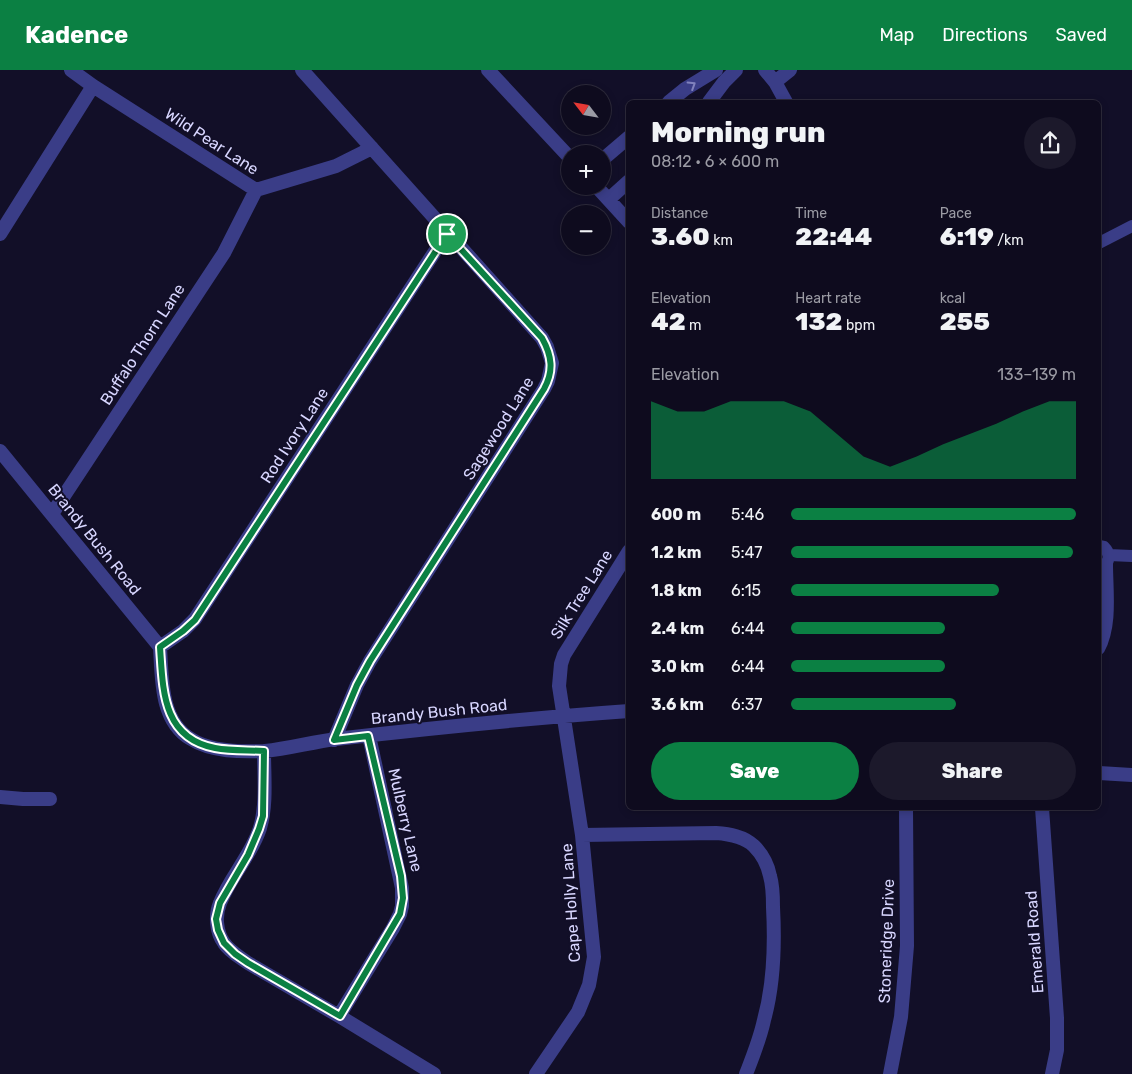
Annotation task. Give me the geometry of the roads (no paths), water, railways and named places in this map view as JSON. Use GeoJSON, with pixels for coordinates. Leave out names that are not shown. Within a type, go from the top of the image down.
{"type":"FeatureCollection","features":[{"type":"Feature","properties":{"kind":"street","name":"Wild Pear Lane"},"geometry":{"type":"LineString","coordinates":[[70,70],[256,190],[336,166],[372,148]]}},
{"type":"Feature","properties":{"kind":"street","name":"Sagewood Lane"},"geometry":{"type":"LineString","coordinates":[[302,70],[542,338],[550,356],[550,374],[544,389],[370,661],[357,685],[334,740]]}},
{"type":"Feature","properties":{"kind":"street"},"geometry":{"type":"LineString","coordinates":[[488,70],[561,148]]}},
{"type":"Feature","properties":{"kind":"street"},"geometry":{"type":"LineString","coordinates":[[671,100],[685,89],[716,70]]}},
{"type":"Feature","properties":{"kind":"street"},"geometry":{"type":"LineString","coordinates":[[710,100],[736,70]]}},
{"type":"Feature","properties":{"kind":"street"},"geometry":{"type":"LineString","coordinates":[[765,70],[775,82],[785,100]]}},
{"type":"Feature","properties":{"kind":"street"},"geometry":{"type":"LineString","coordinates":[[775,82],[790,70]]}},
{"type":"Feature","properties":{"kind":"street"},"geometry":{"type":"LineString","coordinates":[[0,234],[93,86]]}},
{"type":"Feature","properties":{"kind":"street"},"geometry":{"type":"LineString","coordinates":[[611,152],[626,140]]}},
{"type":"Feature","properties":{"kind":"street"},"geometry":{"type":"LineString","coordinates":[[609,199],[626,184]]}},
{"type":"Feature","properties":{"kind":"street","name":"Buffalo Thorn Lane"},"geometry":{"type":"LineString","coordinates":[[52,514],[224,253],[256,190]]}},
{"type":"Feature","properties":{"kind":"street"},"geometry":{"type":"LineString","coordinates":[[605,195],[626,219]]}},
{"type":"Feature","properties":{"kind":"street","name":"Rod Ivory Lane"},"geometry":{"type":"LineString","coordinates":[[160,647],[195,620],[447,234]]}},
{"type":"Feature","properties":{"kind":"street","name":"Brandy Bush Road"},"geometry":{"type":"LineString","coordinates":[[0,451],[160,647],[162,686],[171,717],[181,732],[196,742],[213,748],[264,751],[368,736],[626,711]]}},
{"type":"Feature","properties":{"kind":"street","name":"Silk Tree Lane"},"geometry":{"type":"LineString","coordinates":[[564,716],[559,686],[561,664],[564,655],[626,556]]}},
{"type":"Feature","properties":{"kind":"street","name":"Cape Holly Lane"},"geometry":{"type":"LineString","coordinates":[[536,1074],[578,1012],[589,985],[594,957],[582,835],[564,716]]}},
{"type":"Feature","properties":{"kind":"street","name":"Mulberry Lane"},"geometry":{"type":"LineString","coordinates":[[340,1016],[393,928],[402,906],[401,876],[368,736]]}},
{"type":"Feature","properties":{"kind":"street"},"geometry":{"type":"LineString","coordinates":[[264,751],[263,816],[254,842],[220,903],[216,919],[218,930],[224,943],[235,954],[434,1074]]}},
{"type":"Feature","properties":{"kind":"street"},"geometry":{"type":"LineString","coordinates":[[1101,774],[1132,775]]}},
{"type":"Feature","properties":{"kind":"street"},"geometry":{"type":"LineString","coordinates":[[0,797],[50,799]]}},
{"type":"Feature","properties":{"kind":"street","name":"Stoneridge Drive"},"geometry":{"type":"LineString","coordinates":[[890,1074],[901,1017],[907,946],[906,810]]}},
{"type":"Feature","properties":{"kind":"street","name":"Emerald Road"},"geometry":{"type":"LineString","coordinates":[[1042,810],[1057,1018],[1057,1050],[1052,1074]]}},
{"type":"Feature","properties":{"kind":"street"},"geometry":{"type":"LineString","coordinates":[[582,835],[728,834],[746,840],[758,851],[770,877],[774,925],[765,1019],[746,1074]]}},
{"type":"Feature","properties":{"kind":"lane"},"geometry":{"type":"LineString","coordinates":[[1101,242],[1132,226]]}},
{"type":"Feature","properties":{"kind":"lane"},"geometry":{"type":"LineString","coordinates":[[1101,546],[1104,547],[1105,562],[1106,625],[1101,645]]}},
{"type":"Feature","properties":{"kind":"lane"},"geometry":{"type":"LineString","coordinates":[[1105,562],[1132,556]]}}]}
